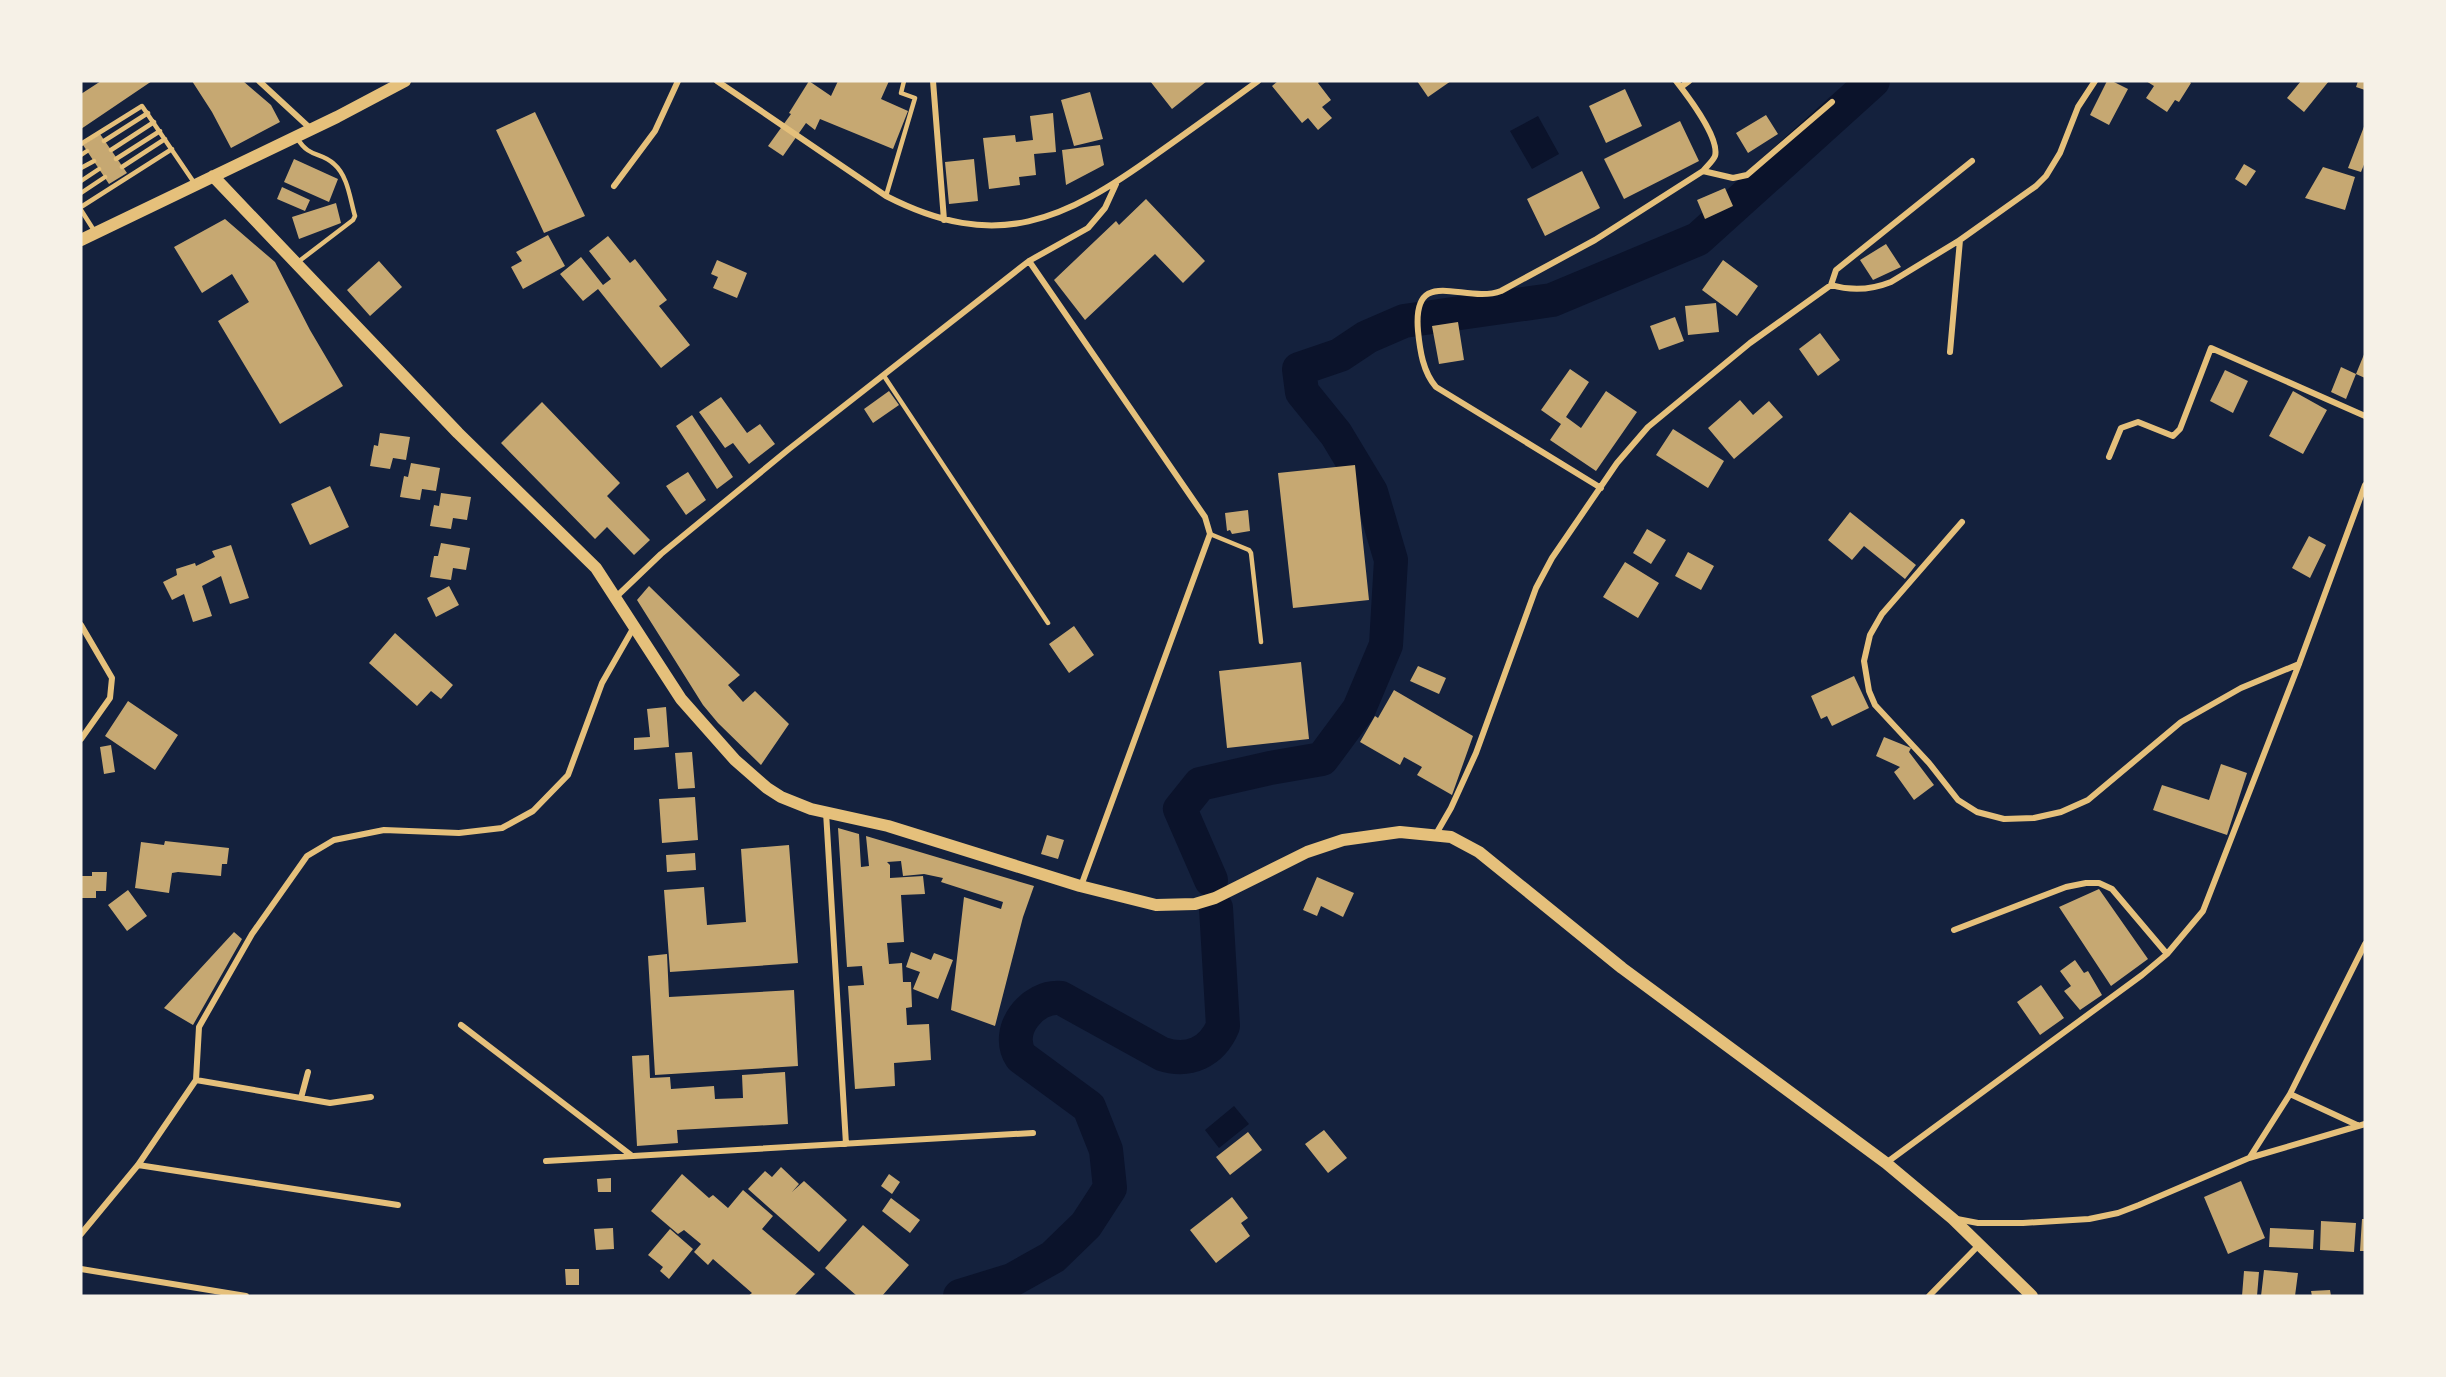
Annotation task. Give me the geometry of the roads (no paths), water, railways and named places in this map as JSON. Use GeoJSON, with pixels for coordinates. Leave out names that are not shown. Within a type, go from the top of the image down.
{"type":"FeatureCollection","features":[{"type":"Feature","properties":{"kind":"main road"},"geometry":{"type":"LineString","coordinates":[[81,240],[405,81]]}},
{"type":"Feature","properties":{"kind":"main road"},"geometry":{"type":"LineString","coordinates":[[213,176],[458,433],[596,568],[681,699],[754,779],[781,797],[826,812],[888,826],[1080,886],[1156,905],[1195,904],[1215,898],[1323,846],[1343,840],[1391,833],[1436,834],[1458,840],[1479,852],[1622,968],[1886,1163],[1953,1219],[2032,1296]]}},
{"type":"Feature","properties":{"kind":"street"},"geometry":{"type":"LineString","coordinates":[[259,81],[311,129]]}},
{"type":"Feature","properties":{"kind":"street"},"geometry":{"type":"LineString","coordinates":[[614,186],[655,131],[678,81]]}},
{"type":"Feature","properties":{"kind":"street"},"geometry":{"type":"LineString","coordinates":[[717,81],[886,196],[912,209],[944,220],[982,226],[1030,222],[1058,214],[1116,184],[1258,81]]}},
{"type":"Feature","properties":{"kind":"street"},"geometry":{"type":"LineString","coordinates":[[933,81],[944,220]]}},
{"type":"Feature","properties":{"kind":"street"},"geometry":{"type":"LineString","coordinates":[[1601,488],[1436,387],[1426,372],[1417,312],[1421,301],[1436,291],[1490,296],[1501,291],[1595,240],[1703,171],[1714,157],[1716,148],[1712,136],[1676,81]]}},
{"type":"Feature","properties":{"kind":"street"},"geometry":{"type":"LineString","coordinates":[[1681,87],[1689,81]]}},
{"type":"Feature","properties":{"kind":"street"},"geometry":{"type":"LineString","coordinates":[[1831,285],[1856,290],[1879,287],[1891,282],[1960,240],[2013,200],[2036,186],[2046,177],[2060,153],[2078,107],[2095,81]]}},
{"type":"Feature","properties":{"kind":"street"},"geometry":{"type":"LineString","coordinates":[[1703,171],[1733,178],[1747,175],[1832,102]]}},
{"type":"Feature","properties":{"kind":"street"},"geometry":{"type":"LineString","coordinates":[[1436,834],[1451,808],[1476,753],[1536,588],[1552,558],[1617,463],[1648,427],[1750,343],[1831,285],[1836,270],[1972,161]]}},
{"type":"Feature","properties":{"kind":"street"},"geometry":{"type":"LineString","coordinates":[[616,597],[661,554],[789,449],[1029,261],[1088,228],[1105,208],[1116,184]]}},
{"type":"Feature","properties":{"kind":"street"},"geometry":{"type":"LineString","coordinates":[[1950,352],[1960,240]]}},
{"type":"Feature","properties":{"kind":"street"},"geometry":{"type":"LineString","coordinates":[[1029,261],[1205,517],[1210,534],[1080,886]]}},
{"type":"Feature","properties":{"kind":"street"},"geometry":{"type":"LineString","coordinates":[[2109,457],[2121,428],[2138,422],[2173,436],[2180,429],[2211,348],[2365,416]]}},
{"type":"Feature","properties":{"kind":"street"},"geometry":{"type":"LineString","coordinates":[[1886,1163],[2142,975],[2167,954],[2203,911],[2299,664],[2365,485]]}},
{"type":"Feature","properties":{"kind":"street"},"geometry":{"type":"LineString","coordinates":[[1962,522],[1882,614],[1870,635],[1864,662],[1865,677],[1875,705],[1929,763],[1958,800],[1977,812],[2004,819],[2034,818],[2061,812],[2088,800],[2181,722],[2241,688],[2299,664]]}},
{"type":"Feature","properties":{"kind":"street"},"geometry":{"type":"LineString","coordinates":[[81,625],[112,678],[110,698],[81,739]]}},
{"type":"Feature","properties":{"kind":"street"},"geometry":{"type":"LineString","coordinates":[[81,1234],[138,1165],[196,1080],[199,1027],[252,934],[307,856],[334,840],[384,830],[459,833],[502,828],[533,811],[568,776],[602,683],[634,627]]}},
{"type":"Feature","properties":{"kind":"street"},"geometry":{"type":"LineString","coordinates":[[826,812],[846,1144]]}},
{"type":"Feature","properties":{"kind":"street"},"geometry":{"type":"LineString","coordinates":[[1954,930],[2066,887],[2099,883],[2112,889],[2167,954]]}},
{"type":"Feature","properties":{"kind":"street"},"geometry":{"type":"LineString","coordinates":[[2249,1158],[2290,1094],[2365,945]]}},
{"type":"Feature","properties":{"kind":"street"},"geometry":{"type":"LineString","coordinates":[[461,1025],[633,1156]]}},
{"type":"Feature","properties":{"kind":"street"},"geometry":{"type":"LineString","coordinates":[[301,1098],[308,1072]]}},
{"type":"Feature","properties":{"kind":"street"},"geometry":{"type":"LineString","coordinates":[[196,1080],[330,1103],[371,1097]]}},
{"type":"Feature","properties":{"kind":"street"},"geometry":{"type":"LineString","coordinates":[[2290,1094],[2362,1125]]}},
{"type":"Feature","properties":{"kind":"street"},"geometry":{"type":"LineString","coordinates":[[1953,1219],[1978,1223],[2023,1223],[2089,1219],[2139,1206],[2249,1158],[2362,1125]]}},
{"type":"Feature","properties":{"kind":"street"},"geometry":{"type":"LineString","coordinates":[[546,1161],[1033,1133]]}},
{"type":"Feature","properties":{"kind":"street"},"geometry":{"type":"LineString","coordinates":[[138,1165],[398,1205]]}},
{"type":"Feature","properties":{"kind":"street"},"geometry":{"type":"LineString","coordinates":[[1929,1296],[1979,1245]]}},
{"type":"Feature","properties":{"kind":"street"},"geometry":{"type":"LineString","coordinates":[[81,1269],[246,1296]]}},
{"type":"Feature","properties":{"kind":"lane"},"geometry":{"type":"LineString","coordinates":[[886,196],[915,98],[901,93],[904,81]]}},
{"type":"Feature","properties":{"kind":"lane"},"geometry":{"type":"LineString","coordinates":[[81,144],[142,106],[195,184]]}},
{"type":"Feature","properties":{"kind":"lane"},"geometry":{"type":"LineString","coordinates":[[104,141],[148,113]]}},
{"type":"Feature","properties":{"kind":"lane"},"geometry":{"type":"LineString","coordinates":[[111,150],[154,123]]}},
{"type":"Feature","properties":{"kind":"lane"},"geometry":{"type":"LineString","coordinates":[[116,159],[160,131]]}},
{"type":"Feature","properties":{"kind":"lane"},"geometry":{"type":"LineString","coordinates":[[296,136],[303,148],[334,164],[344,177],[355,216],[296,263]]}},
{"type":"Feature","properties":{"kind":"lane"},"geometry":{"type":"LineString","coordinates":[[122,167],[165,139]]}},
{"type":"Feature","properties":{"kind":"lane"},"geometry":{"type":"LineString","coordinates":[[95,232],[81,208],[172,149]]}},
{"type":"Feature","properties":{"kind":"lane"},"geometry":{"type":"LineString","coordinates":[[81,155],[87,151]]}},
{"type":"Feature","properties":{"kind":"lane"},"geometry":{"type":"LineString","coordinates":[[81,168],[94,160]]}},
{"type":"Feature","properties":{"kind":"lane"},"geometry":{"type":"LineString","coordinates":[[81,181],[99,169]]}},
{"type":"Feature","properties":{"kind":"lane"},"geometry":{"type":"LineString","coordinates":[[81,193],[105,177]]}},
{"type":"Feature","properties":{"kind":"lane"},"geometry":{"type":"LineString","coordinates":[[884,376],[1048,623]]}},
{"type":"Feature","properties":{"kind":"lane"},"geometry":{"type":"LineString","coordinates":[[1210,534],[1249,549],[1251,553],[1261,642]]}},
{"type":"Feature","properties":{"kind":"water"},"geometry":{"type":"Polygon","coordinates":[[[1538,116],[1559,154],[1532,169],[1510,131],[1538,116]]]}},
{"type":"Feature","properties":{"kind":"water"},"geometry":{"type":"Polygon","coordinates":[[[1234,1106],[1249,1124],[1219,1148],[1205,1130],[1234,1106]]]}},
{"type":"Feature","properties":{"kind":"waterway"},"geometry":{"type":"LineString","coordinates":[[1211,880],[1180,809],[1200,784],[1322,759],[1359,709],[1386,645],[1391,560],[1371,492],[1336,434],[1302,392],[1299,369],[1340,355],[1367,337],[1404,321],[1552,300],[1698,239],[1873,81]]}},
{"type":"Feature","properties":{"kind":"waterway"},"geometry":{"type":"LineString","coordinates":[[960,1296],[1012,1280],[1053,1257],[1086,1225],[1110,1188],[1106,1150],[1089,1107],[1021,1057],[1016,1036],[1024,1017],[1040,1002],[1061,998],[1162,1054],[1190,1056],[1206,1049],[1213,1043],[1223,1026],[1216,908]]}}]}
